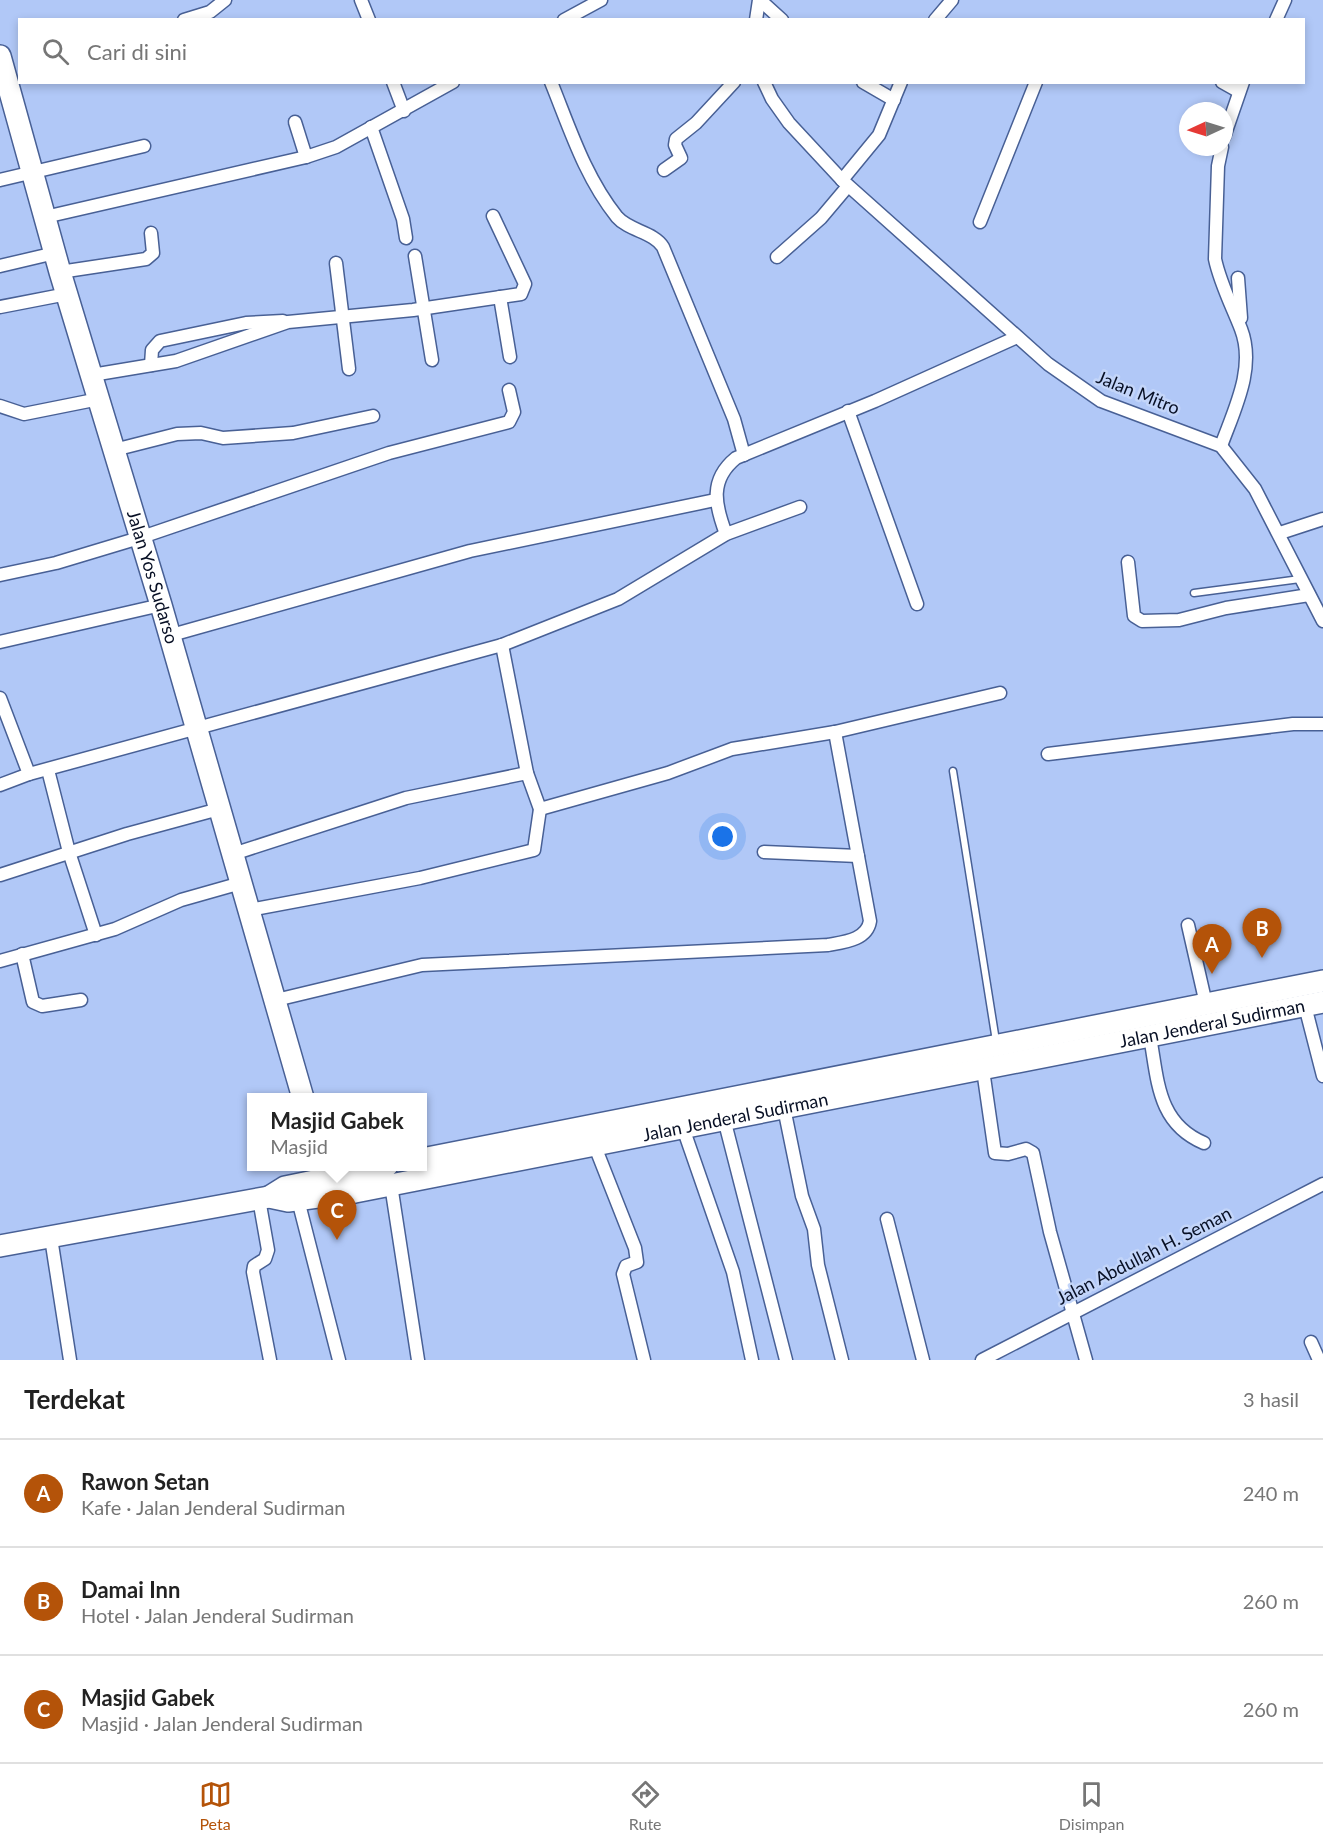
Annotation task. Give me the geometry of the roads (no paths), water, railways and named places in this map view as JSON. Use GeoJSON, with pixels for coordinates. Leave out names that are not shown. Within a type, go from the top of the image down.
{"type":"FeatureCollection","features":[{"type":"Feature","properties":{"kind":"highway","name":"Jalan Yos Sudarso"},"geometry":{"type":"LineString","coordinates":[[0,56],[58,262],[161,605],[195,730],[302,1093]]}},
{"type":"Feature","properties":{"kind":"highway","name":"Jalan Jenderal Sudirman"},"geometry":{"type":"LineString","coordinates":[[427,1170],[594,1144],[784,1108],[997,1047],[1323,981]]}},
{"type":"Feature","properties":{"kind":"highway","name":"Jalan Jenderal Sudirman"},"geometry":{"type":"LineString","coordinates":[[427,1158],[898,1075],[983,1070],[1314,1004]]}},
{"type":"Feature","properties":{"kind":"highway","name":"Jalan Jenderal Sudirman"},"geometry":{"type":"LineString","coordinates":[[264,1198],[285,1186],[421,1171]]}},
{"type":"Feature","properties":{"kind":"highway","name":"Jalan Jenderal Sudirman"},"geometry":{"type":"LineString","coordinates":[[264,1198],[288,1202],[389,1176]]}},
{"type":"Feature","properties":{"kind":"highway"},"geometry":{"type":"LineString","coordinates":[[0,1246],[264,1198]]}},
{"type":"Feature","properties":{"kind":"street"},"geometry":{"type":"LineString","coordinates":[[190,18],[210,12],[225,0]]}},
{"type":"Feature","properties":{"kind":"street"},"geometry":{"type":"LineString","coordinates":[[361,0],[368,18]]}},
{"type":"Feature","properties":{"kind":"street"},"geometry":{"type":"LineString","coordinates":[[568,18],[601,0]]}},
{"type":"Feature","properties":{"kind":"street"},"geometry":{"type":"LineString","coordinates":[[756,18],[760,0]]}},
{"type":"Feature","properties":{"kind":"street"},"geometry":{"type":"LineString","coordinates":[[760,0],[780,18]]}},
{"type":"Feature","properties":{"kind":"street"},"geometry":{"type":"LineString","coordinates":[[939,18],[952,0]]}},
{"type":"Feature","properties":{"kind":"street"},"geometry":{"type":"LineString","coordinates":[[1277,18],[1285,0]]}},
{"type":"Feature","properties":{"kind":"street"},"geometry":{"type":"LineString","coordinates":[[394,84],[404,111]]}},
{"type":"Feature","properties":{"kind":"street"},"geometry":{"type":"LineString","coordinates":[[45,217],[306,157],[336,147],[450,84]]}},
{"type":"Feature","properties":{"kind":"street"},"geometry":{"type":"LineString","coordinates":[[552,84],[584,163],[613,211],[624,223],[657,241],[663,247],[734,419],[744,455]]}},
{"type":"Feature","properties":{"kind":"street"},"geometry":{"type":"LineString","coordinates":[[663,170],[681,158],[675,144],[676,139],[696,123],[732,84]]}},
{"type":"Feature","properties":{"kind":"street","name":"Jalan Mitro"},"geometry":{"type":"LineString","coordinates":[[765,84],[772,99],[789,123],[845,183],[1045,361],[1101,400],[1221,446]]}},
{"type":"Feature","properties":{"kind":"street"},"geometry":{"type":"LineString","coordinates":[[866,84],[894,100]]}},
{"type":"Feature","properties":{"kind":"street"},"geometry":{"type":"LineString","coordinates":[[777,257],[821,218],[879,135],[900,84]]}},
{"type":"Feature","properties":{"kind":"street"},"geometry":{"type":"LineString","coordinates":[[980,222],[1035,84]]}},
{"type":"Feature","properties":{"kind":"street"},"geometry":{"type":"LineString","coordinates":[[1233,106],[1238,91]]}},
{"type":"Feature","properties":{"kind":"street"},"geometry":{"type":"LineString","coordinates":[[295,122],[306,157]]}},
{"type":"Feature","properties":{"kind":"street"},"geometry":{"type":"LineString","coordinates":[[371,128],[403,219],[406,238]]}},
{"type":"Feature","properties":{"kind":"street"},"geometry":{"type":"LineString","coordinates":[[0,180],[144,146]]}},
{"type":"Feature","properties":{"kind":"street"},"geometry":{"type":"LineString","coordinates":[[1220,156],[1215,259],[1218,273],[1242,331]]}},
{"type":"Feature","properties":{"kind":"street"},"geometry":{"type":"LineString","coordinates":[[92,375],[176,361],[288,322],[343,314],[425,308],[521,294],[525,284],[493,216]]}},
{"type":"Feature","properties":{"kind":"street"},"geometry":{"type":"LineString","coordinates":[[0,266],[146,259],[153,253],[151,233]]}},
{"type":"Feature","properties":{"kind":"street"},"geometry":{"type":"LineString","coordinates":[[415,256],[432,360]]}},
{"type":"Feature","properties":{"kind":"street"},"geometry":{"type":"LineString","coordinates":[[336,263],[349,369]]}},
{"type":"Feature","properties":{"kind":"street"},"geometry":{"type":"LineString","coordinates":[[1238,278],[1246,354],[1243,386],[1221,446],[1255,489],[1280,533],[1300,579],[1323,621]]}},
{"type":"Feature","properties":{"kind":"street"},"geometry":{"type":"LineString","coordinates":[[0,307],[68,294]]}},
{"type":"Feature","properties":{"kind":"street"},"geometry":{"type":"LineString","coordinates":[[500,297],[510,357]]}},
{"type":"Feature","properties":{"kind":"street"},"geometry":{"type":"LineString","coordinates":[[151,365],[152,350],[160,341],[265,320],[288,322]]}},
{"type":"Feature","properties":{"kind":"street"},"geometry":{"type":"LineString","coordinates":[[726,534],[715,500],[721,476],[732,462],[1017,337]]}},
{"type":"Feature","properties":{"kind":"street"},"geometry":{"type":"LineString","coordinates":[[0,575],[56,563],[140,538],[389,453],[508,422],[514,412],[509,390]]}},
{"type":"Feature","properties":{"kind":"street"},"geometry":{"type":"LineString","coordinates":[[0,405],[24,414],[99,399]]}},
{"type":"Feature","properties":{"kind":"street"},"geometry":{"type":"LineString","coordinates":[[848,411],[917,604]]}},
{"type":"Feature","properties":{"kind":"street"},"geometry":{"type":"LineString","coordinates":[[114,450],[177,434],[201,433],[223,438],[293,433],[373,416]]}},
{"type":"Feature","properties":{"kind":"street"},"geometry":{"type":"LineString","coordinates":[[168,636],[470,551],[715,500]]}},
{"type":"Feature","properties":{"kind":"street"},"geometry":{"type":"LineString","coordinates":[[0,784],[29,774],[502,645],[618,600],[726,534],[800,507]]}},
{"type":"Feature","properties":{"kind":"street"},"geometry":{"type":"LineString","coordinates":[[1280,533],[1323,519]]}},
{"type":"Feature","properties":{"kind":"street"},"geometry":{"type":"LineString","coordinates":[[1128,562],[1134,616],[1142,621],[1179,620],[1226,608],[1310,595]]}},
{"type":"Feature","properties":{"kind":"street"},"geometry":{"type":"LineString","coordinates":[[0,642],[161,605]]}},
{"type":"Feature","properties":{"kind":"street"},"geometry":{"type":"LineString","coordinates":[[249,910],[420,878],[533,851],[536,846],[540,809],[527,773],[502,645]]}},
{"type":"Feature","properties":{"kind":"street"},"geometry":{"type":"LineString","coordinates":[[540,809],[668,773],[732,749],[835,732],[1000,693]]}},
{"type":"Feature","properties":{"kind":"street"},"geometry":{"type":"LineString","coordinates":[[1,706],[29,774]]}},
{"type":"Feature","properties":{"kind":"street"},"geometry":{"type":"LineString","coordinates":[[1048,754],[1293,724],[1323,724]]}},
{"type":"Feature","properties":{"kind":"street"},"geometry":{"type":"LineString","coordinates":[[276,1000],[422,964],[828,945],[853,940],[866,931],[870,921],[835,732]]}},
{"type":"Feature","properties":{"kind":"street"},"geometry":{"type":"LineString","coordinates":[[48,770],[69,852],[96,935]]}},
{"type":"Feature","properties":{"kind":"street"},"geometry":{"type":"LineString","coordinates":[[233,854],[406,798],[527,773]]}},
{"type":"Feature","properties":{"kind":"street"},"geometry":{"type":"LineString","coordinates":[[0,875],[69,852],[219,809]]}},
{"type":"Feature","properties":{"kind":"street"},"geometry":{"type":"LineString","coordinates":[[764,852],[858,856]]}},
{"type":"Feature","properties":{"kind":"street"},"geometry":{"type":"LineString","coordinates":[[0,961],[130,924],[181,900],[241,883]]}},
{"type":"Feature","properties":{"kind":"street"},"geometry":{"type":"LineString","coordinates":[[1188,925],[1206,1004]]}},
{"type":"Feature","properties":{"kind":"street"},"geometry":{"type":"LineString","coordinates":[[22,954],[33,1002],[42,1006],[81,1000]]}},
{"type":"Feature","properties":{"kind":"street"},"geometry":{"type":"LineString","coordinates":[[1314,1004],[1323,1076]]}},
{"type":"Feature","properties":{"kind":"street"},"geometry":{"type":"LineString","coordinates":[[1150,1036],[1166,1110],[1177,1126],[1189,1137],[1204,1143]]}},
{"type":"Feature","properties":{"kind":"street"},"geometry":{"type":"LineString","coordinates":[[983,1070],[992,1148],[999,1154],[1026,1149],[1033,1153],[1050,1232],[1086,1360]]}},
{"type":"Feature","properties":{"kind":"street"},"geometry":{"type":"LineString","coordinates":[[784,1108],[802,1196],[814,1229],[818,1265],[842,1360]]}},
{"type":"Feature","properties":{"kind":"street"},"geometry":{"type":"LineString","coordinates":[[724,1119],[786,1360]]}},
{"type":"Feature","properties":{"kind":"street"},"geometry":{"type":"LineString","coordinates":[[683,1128],[733,1272],[752,1360]]}},
{"type":"Feature","properties":{"kind":"street"},"geometry":{"type":"LineString","coordinates":[[594,1144],[637,1254],[637,1262],[626,1266],[623,1274],[644,1360]]}},
{"type":"Feature","properties":{"kind":"street"},"geometry":{"type":"LineString","coordinates":[[389,1176],[418,1360]]}},
{"type":"Feature","properties":{"kind":"street","name":"Jalan Abdullah H. Seman"},"geometry":{"type":"LineString","coordinates":[[982,1360],[1323,1184]]}},
{"type":"Feature","properties":{"kind":"street"},"geometry":{"type":"LineString","coordinates":[[264,1198],[268,1250],[265,1259],[254,1266],[253,1272],[270,1360]]}},
{"type":"Feature","properties":{"kind":"street"},"geometry":{"type":"LineString","coordinates":[[298,1200],[339,1360]]}},
{"type":"Feature","properties":{"kind":"street"},"geometry":{"type":"LineString","coordinates":[[886,1219],[923,1360]]}},
{"type":"Feature","properties":{"kind":"street"},"geometry":{"type":"LineString","coordinates":[[51,1238],[70,1360]]}},
{"type":"Feature","properties":{"kind":"street"},"geometry":{"type":"LineString","coordinates":[[1311,1342],[1320,1360]]}},
{"type":"Feature","properties":{"kind":"lane"},"geometry":{"type":"LineString","coordinates":[[1194,593],[1300,579]]}},
{"type":"Feature","properties":{"kind":"lane"},"geometry":{"type":"LineString","coordinates":[[953,771],[997,1047]]}},
{"type":"Feature","properties":{"kind":"place","name":"Damai Inn"},"geometry":{"type":"Point","coordinates":[1262,958]}},
{"type":"Feature","properties":{"kind":"place","name":"Rawon Setan"},"geometry":{"type":"Point","coordinates":[1212,974]}},
{"type":"Feature","properties":{"kind":"place","name":"Masjid Gabek"},"geometry":{"type":"Point","coordinates":[337,1240]}}]}
